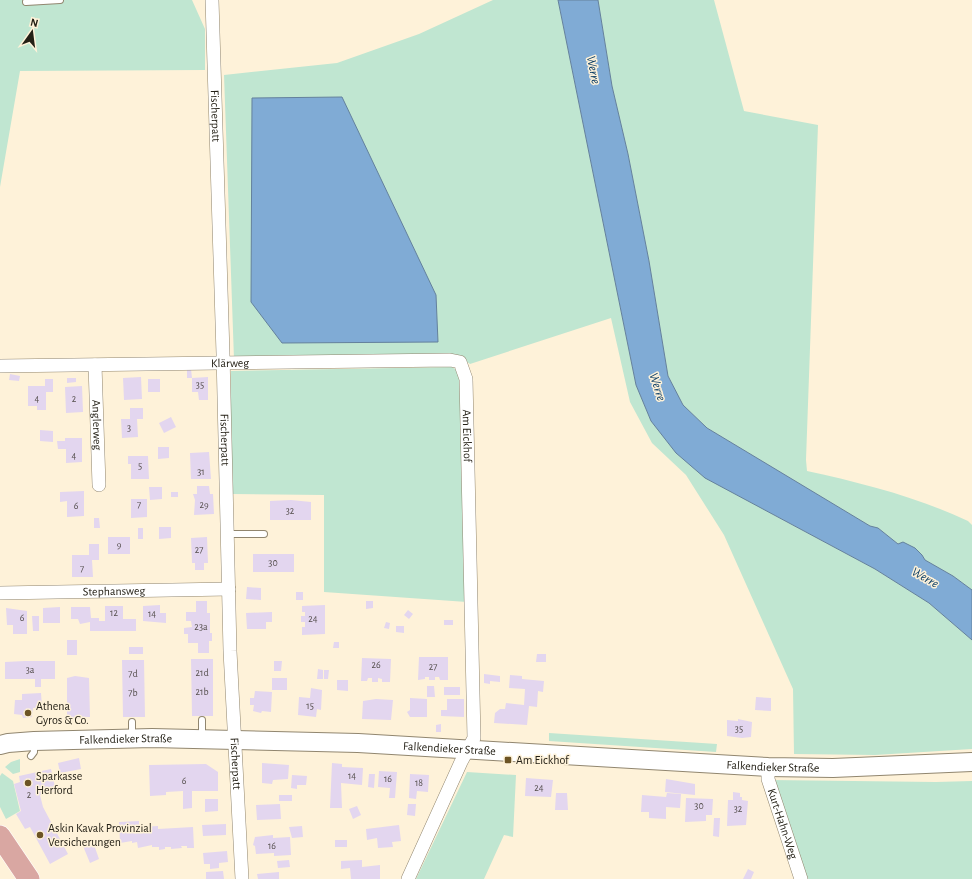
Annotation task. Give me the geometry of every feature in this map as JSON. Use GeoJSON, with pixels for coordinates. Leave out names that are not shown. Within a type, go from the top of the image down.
{"type":"FeatureCollection","features":[{"type":"Feature","properties":{"kind":"main road"},"geometry":{"type":"LineString","coordinates":[[0,836],[29,879]]}},
{"type":"Feature","properties":{"kind":"street","name":"Fischerpatt"},"geometry":{"type":"LineString","coordinates":[[212,0],[234,740],[242,879]]}},
{"type":"Feature","properties":{"kind":"street","name":"Klärweg"},"geometry":{"type":"LineString","coordinates":[[0,366],[450,360],[460,362]]}},
{"type":"Feature","properties":{"kind":"street","name":"Am Eickhof"},"geometry":{"type":"LineString","coordinates":[[408,879],[461,762],[474,738],[467,403],[466,379],[460,362]]}},
{"type":"Feature","properties":{"kind":"street","name":"Anglerweg"},"geometry":{"type":"LineString","coordinates":[[95,365],[99,485]]}},
{"type":"Feature","properties":{"kind":"street","name":"Stephansweg"},"geometry":{"type":"LineString","coordinates":[[0,593],[229,589]]}},
{"type":"Feature","properties":{"kind":"street","name":"Falkendieker Straße"},"geometry":{"type":"LineString","coordinates":[[0,746],[8,743],[29,746],[132,730],[202,739],[358,743],[768,767],[833,768],[972,762]]}},
{"type":"Feature","properties":{"kind":"street"},"geometry":{"type":"LineString","coordinates":[[0,756],[29,746]]}},
{"type":"Feature","properties":{"kind":"street","name":"Kurt-Hahn-Weg"},"geometry":{"type":"LineString","coordinates":[[768,767],[768,779],[801,879]]}},
{"type":"Feature","properties":{"kind":"lane"},"geometry":{"type":"LineString","coordinates":[[26,2],[60,0]]}},
{"type":"Feature","properties":{"kind":"lane"},"geometry":{"type":"LineString","coordinates":[[227,534],[264,534]]}},
{"type":"Feature","properties":{"kind":"lane"},"geometry":{"type":"LineString","coordinates":[[202,720],[202,739]]}},
{"type":"Feature","properties":{"kind":"green space"},"geometry":{"type":"Polygon","coordinates":[[[0,0],[192,0],[205,29],[205,70],[20,71],[0,187],[0,0]]]}},
{"type":"Feature","properties":{"kind":"green space"},"geometry":{"type":"Polygon","coordinates":[[[493,0],[558,0],[636,385],[651,421],[772,514],[875,569],[929,603],[972,640],[972,749],[875,755],[794,754],[793,689],[724,535],[686,475],[652,443],[630,402],[611,318],[470,364],[459,356],[234,359],[224,75],[337,63],[419,34],[493,0]]]}},
{"type":"Feature","properties":{"kind":"green space"},"geometry":{"type":"Polygon","coordinates":[[[598,0],[714,0],[744,111],[818,125],[806,460],[807,471],[848,480],[909,498],[949,512],[968,521],[972,525],[972,590],[953,576],[925,560],[922,555],[898,544],[878,528],[870,526],[707,428],[683,405],[668,376],[649,261],[628,154],[612,86],[598,0]]]}},
{"type":"Feature","properties":{"kind":"green space"},"geometry":{"type":"Polygon","coordinates":[[[452,367],[458,371],[461,379],[467,602],[324,592],[324,495],[231,494],[231,371],[452,367]]]}},
{"type":"Feature","properties":{"kind":"green space"},"geometry":{"type":"Polygon","coordinates":[[[549,733],[717,744],[716,752],[549,741],[549,733]]]}},
{"type":"Feature","properties":{"kind":"green space"},"geometry":{"type":"Polygon","coordinates":[[[20,759],[20,772],[13,774],[5,767],[11,762],[20,759]]]}},
{"type":"Feature","properties":{"kind":"green space"},"geometry":{"type":"Polygon","coordinates":[[[467,772],[516,775],[513,837],[504,835],[484,879],[416,879],[467,772]]]}},
{"type":"Feature","properties":{"kind":"green space"},"geometry":{"type":"Polygon","coordinates":[[[2,773],[13,781],[20,811],[6,819],[0,807],[0,776],[2,773]]]}},
{"type":"Feature","properties":{"kind":"green space"},"geometry":{"type":"Polygon","coordinates":[[[770,780],[972,781],[972,879],[805,879],[770,780]]]}},
{"type":"Feature","properties":{"kind":"water","name":"Werre"},"geometry":{"type":"Polygon","coordinates":[[[558,0],[598,0],[612,86],[628,154],[649,261],[668,376],[683,405],[707,428],[870,526],[878,528],[898,544],[903,542],[915,548],[925,560],[953,576],[972,590],[972,640],[929,603],[875,569],[705,478],[676,453],[651,421],[636,385],[558,0]]]}},
{"type":"Feature","properties":{"kind":"water"},"geometry":{"type":"Polygon","coordinates":[[[342,97],[436,295],[438,342],[282,343],[251,302],[252,98],[342,97]]]}},
{"type":"Feature","properties":{"kind":"building"},"geometry":{"type":"Polygon","coordinates":[[[187,369],[191,369],[192,378],[187,378],[187,369]]]}},
{"type":"Feature","properties":{"kind":"building"},"geometry":{"type":"Polygon","coordinates":[[[10,374],[20,376],[19,381],[9,380],[10,374]]]}},
{"type":"Feature","properties":{"kind":"building"},"geometry":{"type":"Polygon","coordinates":[[[141,377],[142,399],[124,400],[123,378],[141,377]]]}},
{"type":"Feature","properties":{"kind":"building"},"geometry":{"type":"Polygon","coordinates":[[[208,377],[208,400],[199,400],[198,392],[192,392],[192,378],[208,377]]]}},
{"type":"Feature","properties":{"kind":"building"},"geometry":{"type":"Polygon","coordinates":[[[67,378],[76,378],[76,382],[67,383],[67,378]]]}},
{"type":"Feature","properties":{"kind":"building"},"geometry":{"type":"Polygon","coordinates":[[[45,379],[53,379],[53,392],[46,392],[46,410],[37,410],[37,406],[28,406],[28,386],[45,386],[45,379]]]}},
{"type":"Feature","properties":{"kind":"building"},"geometry":{"type":"Polygon","coordinates":[[[148,379],[160,379],[160,392],[148,392],[148,379]]]}},
{"type":"Feature","properties":{"kind":"building"},"geometry":{"type":"Polygon","coordinates":[[[82,386],[83,412],[66,413],[65,387],[82,386]]]}},
{"type":"Feature","properties":{"kind":"building"},"geometry":{"type":"Polygon","coordinates":[[[130,408],[143,408],[143,419],[137,419],[138,437],[122,438],[121,419],[130,419],[130,408]]]}},
{"type":"Feature","properties":{"kind":"building"},"geometry":{"type":"Polygon","coordinates":[[[171,417],[176,427],[164,433],[159,423],[171,417]]]}},
{"type":"Feature","properties":{"kind":"building"},"geometry":{"type":"Polygon","coordinates":[[[40,430],[53,431],[53,442],[40,441],[40,430]]]}},
{"type":"Feature","properties":{"kind":"building"},"geometry":{"type":"Polygon","coordinates":[[[65,438],[82,438],[82,462],[66,463],[66,449],[58,449],[57,441],[65,441],[65,438]]]}},
{"type":"Feature","properties":{"kind":"building"},"geometry":{"type":"Polygon","coordinates":[[[158,447],[169,447],[169,458],[158,459],[158,447]]]}},
{"type":"Feature","properties":{"kind":"building"},"geometry":{"type":"Polygon","coordinates":[[[209,452],[211,479],[191,479],[190,453],[209,452]]]}},
{"type":"Feature","properties":{"kind":"building"},"geometry":{"type":"Polygon","coordinates":[[[128,456],[148,456],[149,479],[131,479],[131,464],[128,464],[128,456]]]}},
{"type":"Feature","properties":{"kind":"building"},"geometry":{"type":"Polygon","coordinates":[[[197,486],[209,486],[210,494],[213,494],[214,514],[194,515],[195,500],[193,494],[197,494],[197,486]]]}},
{"type":"Feature","properties":{"kind":"building"},"geometry":{"type":"Polygon","coordinates":[[[149,487],[162,487],[162,499],[150,500],[149,487]]]}},
{"type":"Feature","properties":{"kind":"building"},"geometry":{"type":"Polygon","coordinates":[[[84,491],[84,516],[67,517],[67,501],[60,502],[60,492],[84,491]]]}},
{"type":"Feature","properties":{"kind":"building"},"geometry":{"type":"Polygon","coordinates":[[[171,492],[178,492],[178,497],[171,497],[171,492]]]}},
{"type":"Feature","properties":{"kind":"building"},"geometry":{"type":"Polygon","coordinates":[[[131,499],[147,499],[147,517],[131,518],[131,499]]]}},
{"type":"Feature","properties":{"kind":"building"},"geometry":{"type":"Polygon","coordinates":[[[291,500],[311,502],[311,520],[270,520],[270,501],[291,500]]]}},
{"type":"Feature","properties":{"kind":"building"},"geometry":{"type":"Polygon","coordinates":[[[94,518],[99,518],[100,528],[94,528],[94,518]]]}},
{"type":"Feature","properties":{"kind":"building"},"geometry":{"type":"Polygon","coordinates":[[[159,527],[171,527],[171,538],[159,539],[159,527]]]}},
{"type":"Feature","properties":{"kind":"building"},"geometry":{"type":"Polygon","coordinates":[[[138,528],[143,528],[143,539],[138,539],[138,528]]]}},
{"type":"Feature","properties":{"kind":"building"},"geometry":{"type":"Polygon","coordinates":[[[108,537],[130,537],[130,554],[108,554],[108,537]]]}},
{"type":"Feature","properties":{"kind":"building"},"geometry":{"type":"Polygon","coordinates":[[[207,537],[208,563],[204,563],[204,570],[195,570],[195,563],[192,563],[191,538],[207,537]]]}},
{"type":"Feature","properties":{"kind":"building"},"geometry":{"type":"Polygon","coordinates":[[[89,544],[99,544],[99,560],[92,560],[93,577],[72,577],[72,555],[89,555],[89,544]]]}},
{"type":"Feature","properties":{"kind":"building"},"geometry":{"type":"Polygon","coordinates":[[[253,554],[294,554],[294,572],[253,572],[253,554]]]}},
{"type":"Feature","properties":{"kind":"building"},"geometry":{"type":"Polygon","coordinates":[[[247,587],[261,588],[261,600],[246,599],[247,587]]]}},
{"type":"Feature","properties":{"kind":"building"},"geometry":{"type":"Polygon","coordinates":[[[296,592],[303,592],[303,600],[296,600],[296,592]]]}},
{"type":"Feature","properties":{"kind":"building"},"geometry":{"type":"Polygon","coordinates":[[[196,601],[207,601],[207,613],[210,613],[210,633],[212,633],[212,641],[209,641],[209,653],[198,653],[198,643],[188,643],[188,634],[184,634],[184,628],[192,627],[191,621],[186,621],[186,612],[196,612],[196,601]]]}},
{"type":"Feature","properties":{"kind":"building"},"geometry":{"type":"Polygon","coordinates":[[[366,601],[373,601],[373,608],[366,609],[366,601]]]}},
{"type":"Feature","properties":{"kind":"building"},"geometry":{"type":"Polygon","coordinates":[[[160,605],[160,613],[166,613],[166,623],[143,621],[143,606],[160,605]]]}},
{"type":"Feature","properties":{"kind":"building"},"geometry":{"type":"Polygon","coordinates":[[[325,605],[325,634],[302,635],[302,627],[305,627],[305,622],[301,622],[301,616],[305,616],[305,612],[302,612],[302,606],[325,605]]]}},
{"type":"Feature","properties":{"kind":"building"},"geometry":{"type":"Polygon","coordinates":[[[105,606],[123,606],[123,619],[136,619],[136,631],[90,631],[90,622],[80,624],[78,619],[71,619],[71,607],[90,607],[91,618],[99,618],[99,621],[105,621],[105,606]]]}},
{"type":"Feature","properties":{"kind":"building"},"geometry":{"type":"Polygon","coordinates":[[[60,607],[60,623],[43,623],[43,608],[60,607]]]}},
{"type":"Feature","properties":{"kind":"building"},"geometry":{"type":"Polygon","coordinates":[[[6,608],[27,611],[27,634],[13,634],[13,625],[7,625],[6,608]]]}},
{"type":"Feature","properties":{"kind":"building"},"geometry":{"type":"Polygon","coordinates":[[[408,610],[413,614],[409,619],[404,615],[408,610]]]}},
{"type":"Feature","properties":{"kind":"building"},"geometry":{"type":"Polygon","coordinates":[[[272,612],[272,622],[266,622],[266,629],[247,629],[246,613],[272,612]]]}},
{"type":"Feature","properties":{"kind":"building"},"geometry":{"type":"Polygon","coordinates":[[[32,616],[39,616],[39,631],[33,631],[32,616]]]}},
{"type":"Feature","properties":{"kind":"building"},"geometry":{"type":"Polygon","coordinates":[[[444,620],[453,620],[453,625],[444,625],[444,620]]]}},
{"type":"Feature","properties":{"kind":"building"},"geometry":{"type":"Polygon","coordinates":[[[386,622],[390,623],[389,629],[384,628],[386,622]]]}},
{"type":"Feature","properties":{"kind":"building"},"geometry":{"type":"Polygon","coordinates":[[[396,626],[404,626],[404,633],[396,632],[396,626]]]}},
{"type":"Feature","properties":{"kind":"building"},"geometry":{"type":"Polygon","coordinates":[[[67,640],[77,640],[77,655],[67,655],[67,640]]]}},
{"type":"Feature","properties":{"kind":"building"},"geometry":{"type":"Polygon","coordinates":[[[334,642],[339,642],[339,648],[333,648],[334,642]]]}},
{"type":"Feature","properties":{"kind":"building"},"geometry":{"type":"Polygon","coordinates":[[[129,647],[143,647],[143,654],[129,654],[129,647]]]}},
{"type":"Feature","properties":{"kind":"building"},"geometry":{"type":"Polygon","coordinates":[[[537,654],[546,654],[546,662],[536,662],[537,654]]]}},
{"type":"Feature","properties":{"kind":"building"},"geometry":{"type":"Polygon","coordinates":[[[419,657],[448,657],[448,680],[440,680],[439,677],[435,677],[435,680],[429,680],[429,677],[425,677],[425,679],[418,680],[419,657]]]}},
{"type":"Feature","properties":{"kind":"building"},"geometry":{"type":"Polygon","coordinates":[[[362,658],[391,659],[390,682],[382,682],[382,679],[378,678],[378,682],[372,682],[372,678],[368,678],[367,681],[361,681],[362,658]]]}},
{"type":"Feature","properties":{"kind":"building"},"geometry":{"type":"Polygon","coordinates":[[[191,659],[213,659],[213,716],[192,716],[191,659]]]}},
{"type":"Feature","properties":{"kind":"building"},"geometry":{"type":"Polygon","coordinates":[[[122,660],[144,660],[145,717],[123,717],[122,660]]]}},
{"type":"Feature","properties":{"kind":"building"},"geometry":{"type":"Polygon","coordinates":[[[55,661],[55,679],[41,679],[41,687],[35,687],[35,679],[5,679],[5,662],[55,661]]]}},
{"type":"Feature","properties":{"kind":"building"},"geometry":{"type":"Polygon","coordinates":[[[274,661],[282,661],[281,671],[274,671],[274,661]]]}},
{"type":"Feature","properties":{"kind":"building"},"geometry":{"type":"Polygon","coordinates":[[[318,669],[323,670],[323,679],[317,679],[318,669]]]}},
{"type":"Feature","properties":{"kind":"building"},"geometry":{"type":"Polygon","coordinates":[[[324,670],[329,670],[328,679],[324,679],[324,670]]]}},
{"type":"Feature","properties":{"kind":"building"},"geometry":{"type":"Polygon","coordinates":[[[484,674],[500,676],[500,682],[490,681],[490,684],[484,683],[484,674]]]}},
{"type":"Feature","properties":{"kind":"building"},"geometry":{"type":"Polygon","coordinates":[[[510,675],[522,676],[522,679],[544,681],[543,692],[538,691],[537,707],[529,706],[527,725],[494,723],[495,713],[500,709],[505,709],[506,703],[524,705],[525,689],[509,688],[510,675]]]}},
{"type":"Feature","properties":{"kind":"building"},"geometry":{"type":"Polygon","coordinates":[[[75,676],[89,678],[90,717],[81,717],[81,719],[67,717],[67,678],[75,676]]]}},
{"type":"Feature","properties":{"kind":"building"},"geometry":{"type":"Polygon","coordinates":[[[272,678],[287,678],[287,690],[272,690],[272,678]]]}},
{"type":"Feature","properties":{"kind":"building"},"geometry":{"type":"Polygon","coordinates":[[[337,680],[348,680],[348,691],[337,690],[337,680]]]}},
{"type":"Feature","properties":{"kind":"building"},"geometry":{"type":"Polygon","coordinates":[[[427,686],[434,686],[435,697],[427,697],[427,686]]]}},
{"type":"Feature","properties":{"kind":"building"},"geometry":{"type":"Polygon","coordinates":[[[444,687],[460,687],[460,695],[444,695],[444,687]]]}},
{"type":"Feature","properties":{"kind":"building"},"geometry":{"type":"Polygon","coordinates":[[[311,688],[322,690],[321,710],[317,709],[316,717],[298,715],[299,697],[310,698],[311,688]]]}},
{"type":"Feature","properties":{"kind":"building"},"geometry":{"type":"Polygon","coordinates":[[[255,691],[272,692],[271,712],[262,711],[261,713],[253,711],[254,705],[250,705],[250,698],[254,698],[255,691]]]}},
{"type":"Feature","properties":{"kind":"building"},"geometry":{"type":"Polygon","coordinates":[[[41,693],[42,707],[33,708],[32,717],[23,718],[22,715],[14,714],[15,700],[22,700],[22,694],[41,693]]]}},
{"type":"Feature","properties":{"kind":"building"},"geometry":{"type":"Polygon","coordinates":[[[756,697],[771,698],[771,711],[755,710],[756,697]]]}},
{"type":"Feature","properties":{"kind":"building"},"geometry":{"type":"Polygon","coordinates":[[[410,698],[427,699],[427,717],[410,717],[407,712],[410,710],[410,698]]]}},
{"type":"Feature","properties":{"kind":"building"},"geometry":{"type":"Polygon","coordinates":[[[376,699],[393,700],[391,720],[362,719],[363,701],[376,699]]]}},
{"type":"Feature","properties":{"kind":"building"},"geometry":{"type":"Polygon","coordinates":[[[447,699],[464,699],[464,717],[441,716],[441,710],[447,710],[447,699]]]}},
{"type":"Feature","properties":{"kind":"building"},"geometry":{"type":"Polygon","coordinates":[[[738,719],[752,722],[751,737],[742,738],[727,736],[727,720],[738,721],[738,719]]]}},
{"type":"Feature","properties":{"kind":"building"},"geometry":{"type":"Polygon","coordinates":[[[441,724],[441,732],[436,732],[436,725],[441,724]]]}},
{"type":"Feature","properties":{"kind":"building"},"geometry":{"type":"Polygon","coordinates":[[[79,758],[81,769],[60,773],[58,763],[79,758]]]}},
{"type":"Feature","properties":{"kind":"building"},"geometry":{"type":"Polygon","coordinates":[[[262,763],[289,765],[288,779],[273,780],[272,784],[262,783],[262,763]]]}},
{"type":"Feature","properties":{"kind":"building"},"geometry":{"type":"Polygon","coordinates":[[[332,763],[342,764],[342,767],[363,768],[362,785],[341,783],[342,808],[330,808],[332,763]]]}},
{"type":"Feature","properties":{"kind":"building"},"geometry":{"type":"Polygon","coordinates":[[[206,764],[218,772],[218,791],[192,791],[192,808],[183,809],[183,791],[166,792],[166,795],[150,796],[149,765],[206,764]]]}},
{"type":"Feature","properties":{"kind":"building"},"geometry":{"type":"Polygon","coordinates":[[[51,769],[56,791],[40,795],[43,807],[68,854],[50,864],[30,827],[25,829],[16,814],[21,811],[14,784],[20,782],[19,776],[51,769]]]}},
{"type":"Feature","properties":{"kind":"building"},"geometry":{"type":"Polygon","coordinates":[[[379,771],[397,772],[395,798],[389,798],[390,788],[378,787],[379,771]]]}},
{"type":"Feature","properties":{"kind":"building"},"geometry":{"type":"Polygon","coordinates":[[[369,774],[375,774],[374,788],[368,787],[369,774]]]}},
{"type":"Feature","properties":{"kind":"building"},"geometry":{"type":"Polygon","coordinates":[[[410,774],[429,775],[428,792],[417,791],[416,799],[409,798],[410,774]]]}},
{"type":"Feature","properties":{"kind":"building"},"geometry":{"type":"Polygon","coordinates":[[[292,775],[307,776],[306,785],[297,785],[297,789],[291,788],[292,775]]]}},
{"type":"Feature","properties":{"kind":"building"},"geometry":{"type":"Polygon","coordinates":[[[526,778],[553,780],[551,797],[525,796],[526,778]]]}},
{"type":"Feature","properties":{"kind":"building"},"geometry":{"type":"Polygon","coordinates":[[[666,779],[695,784],[695,795],[665,792],[666,779]]]}},
{"type":"Feature","properties":{"kind":"building"},"geometry":{"type":"Polygon","coordinates":[[[733,792],[740,793],[742,800],[748,801],[746,825],[727,826],[728,800],[733,800],[733,792]]]}},
{"type":"Feature","properties":{"kind":"building"},"geometry":{"type":"Polygon","coordinates":[[[556,793],[567,793],[568,810],[555,810],[556,793]]]}},
{"type":"Feature","properties":{"kind":"building"},"geometry":{"type":"Polygon","coordinates":[[[667,793],[681,794],[680,808],[666,807],[666,819],[649,818],[649,812],[641,812],[642,795],[666,797],[667,793]]]}},
{"type":"Feature","properties":{"kind":"building"},"geometry":{"type":"Polygon","coordinates":[[[279,795],[292,795],[292,801],[279,801],[279,795]]]}},
{"type":"Feature","properties":{"kind":"building"},"geometry":{"type":"Polygon","coordinates":[[[686,798],[713,799],[712,815],[706,815],[706,821],[685,822],[686,798]]]}},
{"type":"Feature","properties":{"kind":"building"},"geometry":{"type":"Polygon","coordinates":[[[205,799],[218,799],[218,811],[205,812],[205,799]]]}},
{"type":"Feature","properties":{"kind":"building"},"geometry":{"type":"Polygon","coordinates":[[[280,804],[281,819],[257,820],[256,805],[280,804]]]}},
{"type":"Feature","properties":{"kind":"building"},"geometry":{"type":"Polygon","coordinates":[[[408,804],[416,804],[415,816],[407,815],[408,804]]]}},
{"type":"Feature","properties":{"kind":"building"},"geometry":{"type":"Polygon","coordinates":[[[357,806],[361,815],[353,819],[349,809],[357,806]]]}},
{"type":"Feature","properties":{"kind":"building"},"geometry":{"type":"Polygon","coordinates":[[[714,818],[720,818],[719,837],[713,836],[714,818]]]}},
{"type":"Feature","properties":{"kind":"building"},"geometry":{"type":"Polygon","coordinates":[[[139,821],[139,827],[158,826],[158,829],[193,827],[194,848],[181,846],[182,848],[171,849],[171,847],[165,847],[165,849],[159,850],[159,847],[152,847],[152,845],[138,848],[137,842],[132,843],[132,841],[120,843],[119,822],[139,821]]]}},
{"type":"Feature","properties":{"kind":"building"},"geometry":{"type":"Polygon","coordinates":[[[226,824],[226,835],[203,836],[202,825],[226,824]]]}},
{"type":"Feature","properties":{"kind":"building"},"geometry":{"type":"Polygon","coordinates":[[[399,825],[401,841],[392,842],[393,847],[378,848],[377,838],[367,840],[366,829],[399,825]]]}},
{"type":"Feature","properties":{"kind":"building"},"geometry":{"type":"Polygon","coordinates":[[[302,826],[303,837],[292,838],[289,827],[302,826]]]}},
{"type":"Feature","properties":{"kind":"building"},"geometry":{"type":"Polygon","coordinates":[[[273,835],[273,838],[290,837],[291,855],[274,856],[274,853],[256,854],[255,846],[253,845],[255,837],[273,835]]]}},
{"type":"Feature","properties":{"kind":"building"},"geometry":{"type":"Polygon","coordinates":[[[335,840],[347,840],[347,847],[335,847],[335,840]]]}},
{"type":"Feature","properties":{"kind":"building"},"geometry":{"type":"Polygon","coordinates":[[[93,842],[99,859],[90,863],[83,846],[93,842]]]}},
{"type":"Feature","properties":{"kind":"building"},"geometry":{"type":"Polygon","coordinates":[[[227,851],[228,862],[219,863],[219,868],[210,869],[210,864],[204,864],[203,853],[227,851]]]}},
{"type":"Feature","properties":{"kind":"building"},"geometry":{"type":"Polygon","coordinates":[[[289,860],[290,867],[278,868],[277,861],[289,860]]]}},
{"type":"Feature","properties":{"kind":"building"},"geometry":{"type":"Polygon","coordinates":[[[362,860],[362,867],[380,865],[380,879],[351,879],[350,868],[341,869],[341,861],[362,860]]]}},
{"type":"Feature","properties":{"kind":"building"},"geometry":{"type":"Polygon","coordinates":[[[748,869],[754,872],[751,879],[743,879],[748,869]]]}},
{"type":"Feature","properties":{"kind":"building"},"geometry":{"type":"Polygon","coordinates":[[[223,871],[224,879],[206,879],[206,872],[223,871]]]}},
{"type":"Feature","properties":{"kind":"building"},"geometry":{"type":"Polygon","coordinates":[[[279,872],[279,879],[258,879],[257,874],[279,872]]]}},
{"type":"Feature","properties":{"kind":"place","name":"Athena Gyros & Co."},"geometry":{"type":"Point","coordinates":[28,713]}},
{"type":"Feature","properties":{"kind":"place","name":"Am Eickhof"},"geometry":{"type":"Point","coordinates":[508,760]}},
{"type":"Feature","properties":{"kind":"place","name":"Sparkasse Herford"},"geometry":{"type":"Point","coordinates":[28,783]}},
{"type":"Feature","properties":{"kind":"place","name":"Askin Kavak Provinzial Versicherungen"},"geometry":{"type":"Point","coordinates":[40,835]}}]}
